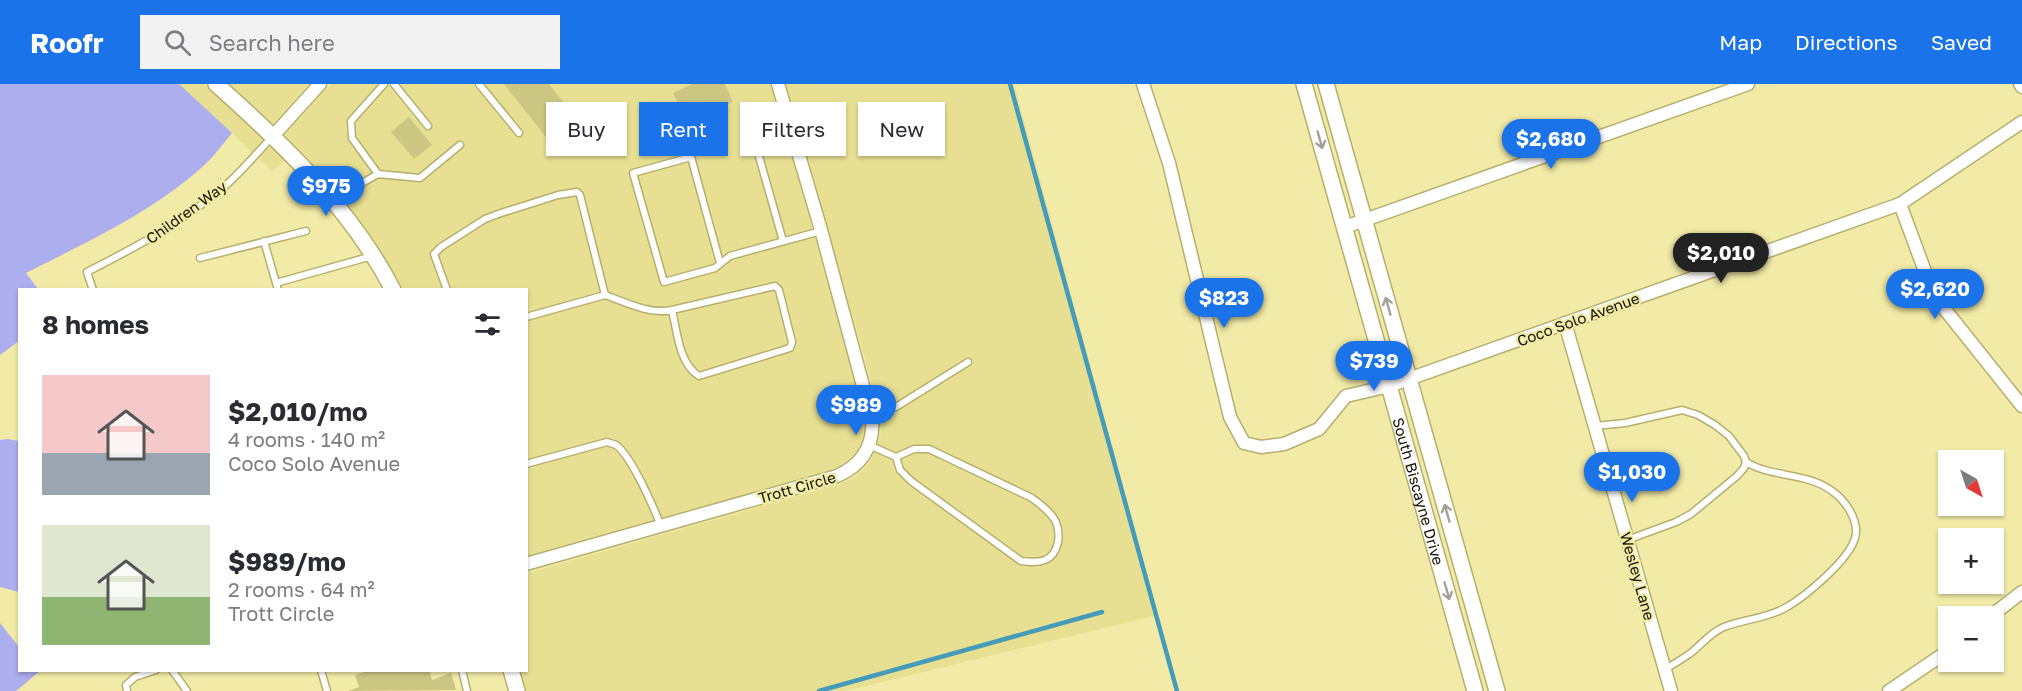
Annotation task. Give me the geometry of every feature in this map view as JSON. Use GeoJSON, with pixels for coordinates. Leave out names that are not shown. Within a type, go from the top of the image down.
{"type":"FeatureCollection","features":[{"type":"Feature","properties":{"kind":"street"},"geometry":{"type":"LineString","coordinates":[[216,84],[273,136],[333,200],[373,255],[392,288]]}},
{"type":"Feature","properties":{"kind":"street"},"geometry":{"type":"LineString","coordinates":[[273,136],[320,84]]}},
{"type":"Feature","properties":{"kind":"street"},"geometry":{"type":"LineString","coordinates":[[778,84],[784,102]]}},
{"type":"Feature","properties":{"kind":"street","name":"Coco Solo Avenue"},"geometry":{"type":"LineString","coordinates":[[1143,84],[1169,164],[1230,417],[1244,443],[1261,447],[1284,444],[1319,429],[1346,396],[1389,386],[1900,204],[2022,123]]}},
{"type":"Feature","properties":{"kind":"street","name":"South Biscayne Drive"},"geometry":{"type":"LineString","coordinates":[[1304,84],[1475,691]]}},
{"type":"Feature","properties":{"kind":"street","name":"South Biscayne Drive"},"geometry":{"type":"LineString","coordinates":[[1326,84],[1497,691]]}},
{"type":"Feature","properties":{"kind":"street"},"geometry":{"type":"LineString","coordinates":[[1344,227],[1748,84]]}},
{"type":"Feature","properties":{"kind":"street"},"geometry":{"type":"LineString","coordinates":[[801,156],[871,414],[873,429],[869,445]]}},
{"type":"Feature","properties":{"kind":"street"},"geometry":{"type":"LineString","coordinates":[[1900,204],[1926,274],[1943,307],[2022,406]]}},
{"type":"Feature","properties":{"kind":"street","name":"Wesley Lane"},"geometry":{"type":"LineString","coordinates":[[1565,323],[1671,691]]}},
{"type":"Feature","properties":{"kind":"street","name":"Trott Circle"},"geometry":{"type":"LineString","coordinates":[[528,563],[837,476],[858,464],[869,445]]}},
{"type":"Feature","properties":{"kind":"street"},"geometry":{"type":"LineString","coordinates":[[2004,606],[2022,592]]}},
{"type":"Feature","properties":{"kind":"street"},"geometry":{"type":"LineString","coordinates":[[1889,691],[1938,658]]}},
{"type":"Feature","properties":{"kind":"street"},"geometry":{"type":"LineString","coordinates":[[512,672],[517,691]]}},
{"type":"Feature","properties":{"kind":"lane"},"geometry":{"type":"LineString","coordinates":[[378,174],[352,138],[351,122],[384,84]]}},
{"type":"Feature","properties":{"kind":"lane"},"geometry":{"type":"LineString","coordinates":[[393,84],[428,126]]}},
{"type":"Feature","properties":{"kind":"lane"},"geometry":{"type":"LineString","coordinates":[[479,84],[519,133]]}},
{"type":"Feature","properties":{"kind":"lane","name":"Children Way"},"geometry":{"type":"LineString","coordinates":[[92,288],[87,272],[142,244],[183,218],[226,185],[273,136]]}},
{"type":"Feature","properties":{"kind":"lane"},"geometry":{"type":"LineString","coordinates":[[333,200],[378,174],[420,178],[460,145]]}},
{"type":"Feature","properties":{"kind":"lane"},"geometry":{"type":"LineString","coordinates":[[759,156],[783,241]]}},
{"type":"Feature","properties":{"kind":"lane"},"geometry":{"type":"LineString","coordinates":[[720,263],[691,157],[633,173],[664,282],[715,268],[730,256],[821,230]]}},
{"type":"Feature","properties":{"kind":"lane"},"geometry":{"type":"LineString","coordinates":[[446,288],[434,254],[441,248],[485,219],[558,195],[577,192],[580,195],[605,295]]}},
{"type":"Feature","properties":{"kind":"lane"},"geometry":{"type":"LineString","coordinates":[[200,258],[306,231]]}},
{"type":"Feature","properties":{"kind":"lane"},"geometry":{"type":"LineString","coordinates":[[264,242],[277,286],[373,255]]}},
{"type":"Feature","properties":{"kind":"lane"},"geometry":{"type":"LineString","coordinates":[[528,316],[605,295],[638,307],[665,312],[672,310],[775,285],[779,290],[792,342],[790,348],[699,376],[692,372],[685,362],[672,310]]}},
{"type":"Feature","properties":{"kind":"lane"},"geometry":{"type":"LineString","coordinates":[[871,414],[896,407],[968,362]]}},
{"type":"Feature","properties":{"kind":"lane"},"geometry":{"type":"LineString","coordinates":[[1595,426],[1625,423],[1682,410],[1715,424],[1728,436],[1746,462],[1737,476],[1691,514],[1627,540]]}},
{"type":"Feature","properties":{"kind":"lane"},"geometry":{"type":"LineString","coordinates":[[528,463],[607,442],[615,444],[648,494],[662,526]]}},
{"type":"Feature","properties":{"kind":"lane"},"geometry":{"type":"LineString","coordinates":[[869,445],[896,457],[900,470],[911,481],[1021,561],[1034,562],[1047,559],[1057,548],[1059,534],[1055,520],[1032,498],[930,450],[914,448],[896,457]]}},
{"type":"Feature","properties":{"kind":"lane"},"geometry":{"type":"LineString","coordinates":[[1665,669],[1690,654],[1723,627],[1770,615],[1811,591],[1850,548],[1856,536],[1850,512],[1843,501],[1831,490],[1791,475],[1757,469],[1746,462]]}},
{"type":"Feature","properties":{"kind":"lane"},"geometry":{"type":"LineString","coordinates":[[127,691],[126,685],[135,677],[150,672]]}},
{"type":"Feature","properties":{"kind":"lane"},"geometry":{"type":"LineString","coordinates":[[173,672],[187,691]]}},
{"type":"Feature","properties":{"kind":"lane"},"geometry":{"type":"LineString","coordinates":[[322,672],[327,691]]}},
{"type":"Feature","properties":{"kind":"lane"},"geometry":{"type":"LineString","coordinates":[[462,672],[467,691]]}},
{"type":"Feature","properties":{"kind":"shaded area"},"geometry":{"type":"Polygon","coordinates":[[[0,84],[179,84],[232,133],[205,164],[160,199],[117,226],[26,273],[37,288],[18,288],[18,342],[0,355],[0,84]]]}},
{"type":"Feature","properties":{"kind":"shaded area"},"geometry":{"type":"Polygon","coordinates":[[[179,84],[205,84],[286,160],[272,171],[179,84]]]}},
{"type":"Feature","properties":{"kind":"shaded area"},"geometry":{"type":"Polygon","coordinates":[[[227,84],[309,84],[272,125],[227,84]]]}},
{"type":"Feature","properties":{"kind":"shaded area"},"geometry":{"type":"Polygon","coordinates":[[[331,84],[770,84],[777,102],[740,102],[740,156],[792,156],[851,366],[864,419],[863,440],[858,450],[844,464],[834,469],[528,556],[528,288],[400,288],[370,237],[339,195],[284,136],[331,84]]]}},
{"type":"Feature","properties":{"kind":"shaded area"},"geometry":{"type":"Polygon","coordinates":[[[786,84],[1014,84],[1158,615],[845,691],[525,691],[519,672],[528,672],[528,573],[840,484],[853,478],[871,460],[881,431],[880,419],[807,156],[846,156],[846,102],[791,102],[786,84]]]}},
{"type":"Feature","properties":{"kind":"shaded area"},"geometry":{"type":"Polygon","coordinates":[[[0,440],[18,441],[18,592],[0,587],[0,440]]]}},
{"type":"Feature","properties":{"kind":"shaded area"},"geometry":{"type":"Polygon","coordinates":[[[0,623],[18,646],[18,672],[39,672],[16,691],[0,691],[0,623]]]}},
{"type":"Feature","properties":{"kind":"building"},"geometry":{"type":"Polygon","coordinates":[[[504,84],[549,84],[563,102],[546,102],[546,137],[504,84]]]}},
{"type":"Feature","properties":{"kind":"building"},"geometry":{"type":"Polygon","coordinates":[[[692,84],[725,84],[733,102],[728,104],[728,102],[677,102],[673,93],[692,84]]]}},
{"type":"Feature","properties":{"kind":"building"},"geometry":{"type":"Polygon","coordinates":[[[409,117],[432,145],[414,159],[391,132],[409,117]]]}},
{"type":"Feature","properties":{"kind":"building"},"geometry":{"type":"Polygon","coordinates":[[[364,672],[430,672],[432,680],[451,673],[456,690],[348,691],[359,687],[355,675],[364,672]]]}},
{"type":"Feature","properties":{"kind":"waterway"},"geometry":{"type":"LineString","coordinates":[[1010,84],[1177,691]]}},
{"type":"Feature","properties":{"kind":"waterway"},"geometry":{"type":"LineString","coordinates":[[819,691],[1102,612]]}}]}
